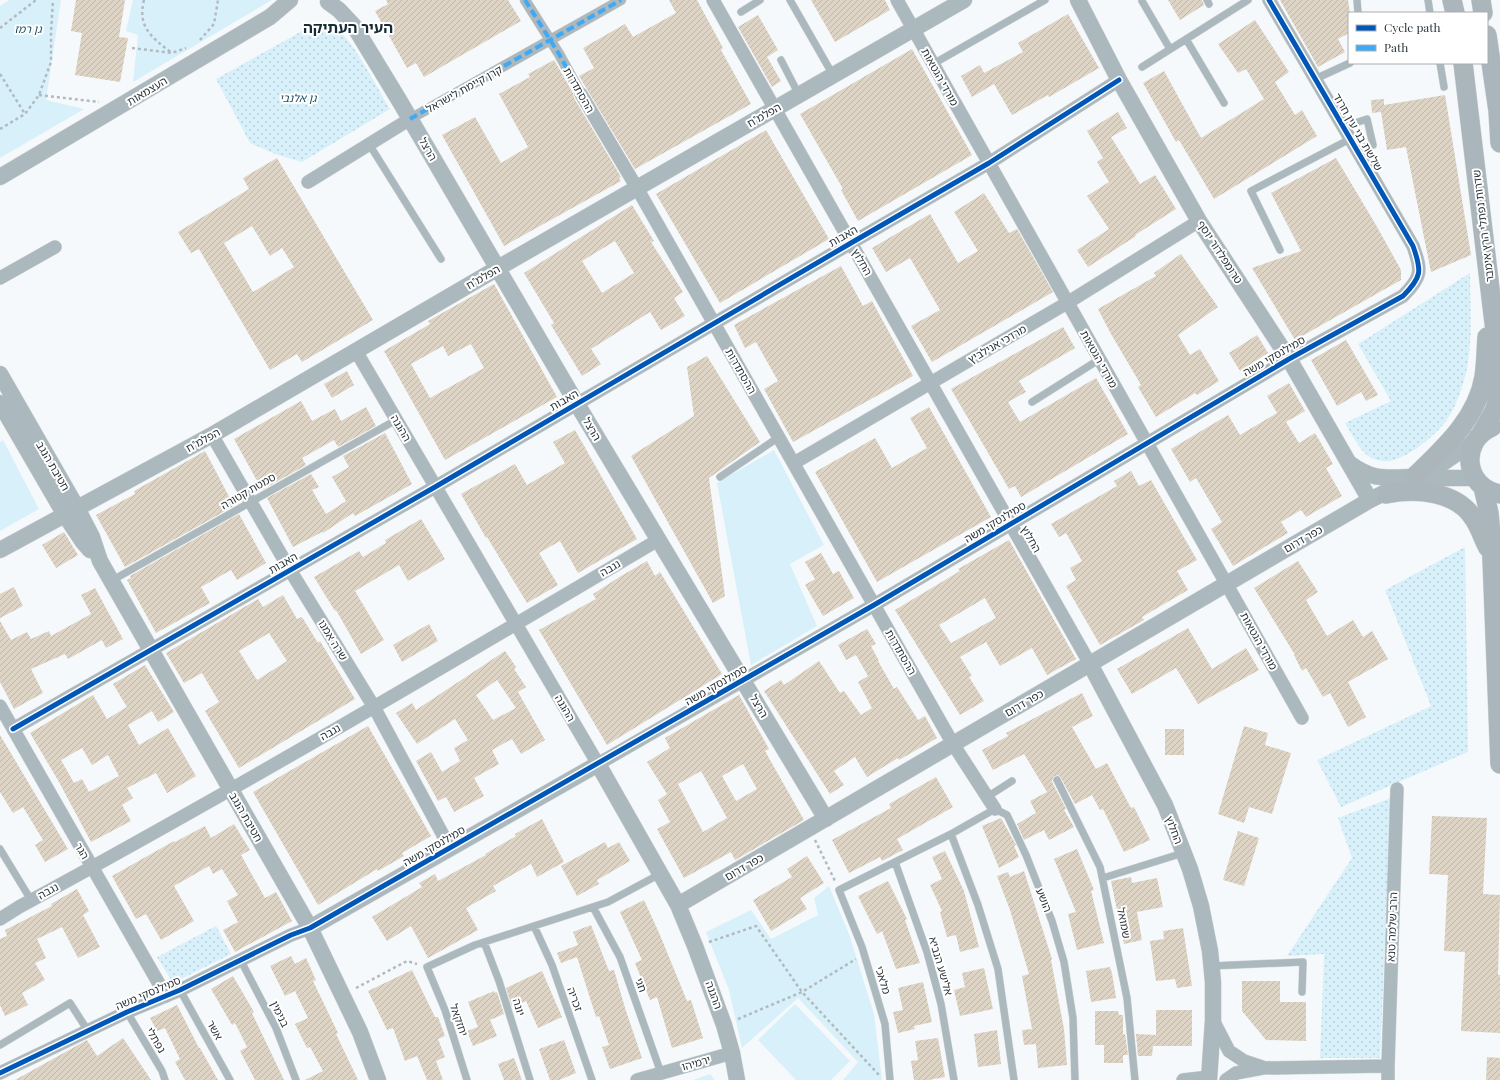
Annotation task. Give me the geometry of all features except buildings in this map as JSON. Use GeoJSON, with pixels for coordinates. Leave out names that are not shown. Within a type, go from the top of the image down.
{"type":"FeatureCollection","features":[{"type":"Feature","properties":{"kind":"main road"},"geometry":{"type":"LineString","coordinates":[[1452,0],[1455,12]]}},
{"type":"Feature","properties":{"kind":"main road"},"geometry":{"type":"LineString","coordinates":[[1481,0],[1483,12]]}},
{"type":"Feature","properties":{"kind":"main road"},"geometry":{"type":"LineString","coordinates":[[1488,42],[1496,98],[1500,143]]}},
{"type":"Feature","properties":{"kind":"main road","name":"שדרות נפתלי הרץ אימבר"},"geometry":{"type":"LineString","coordinates":[[1463,64],[1500,373],[1499,395],[1494,411],[1471,450],[1471,469],[1486,486]]}},
{"type":"Feature","properties":{"kind":"main road"},"geometry":{"type":"LineString","coordinates":[[1414,477],[1464,424],[1477,402],[1484,378],[1490,292]]}},
{"type":"Feature","properties":{"kind":"main road"},"geometry":{"type":"LineString","coordinates":[[1478,437],[1491,427],[1500,424]]}},
{"type":"Feature","properties":{"kind":"main road"},"geometry":{"type":"LineString","coordinates":[[1486,486],[1492,557],[1500,764]]}},
{"type":"Feature","properties":{"kind":"main road"},"geometry":{"type":"LineString","coordinates":[[1378,497],[1404,491],[1423,491],[1450,499],[1464,508],[1474,519],[1492,557]]}},
{"type":"Feature","properties":{"kind":"street","name":"העצמאות"},"geometry":{"type":"LineString","coordinates":[[0,177],[124,105],[270,17],[290,0]]}},
{"type":"Feature","properties":{"kind":"street","name":"ההסתדרות"},"geometry":{"type":"LineString","coordinates":[[525,0],[637,188],[953,744]]}},
{"type":"Feature","properties":{"kind":"street","name":"קרן קיימת לישראל"},"geometry":{"type":"LineString","coordinates":[[308,182],[410,119],[622,0]]}},
{"type":"Feature","properties":{"kind":"street","name":"החלוץ"},"geometry":{"type":"LineString","coordinates":[[713,0],[1090,664],[1165,805],[1190,870],[1201,906],[1211,966],[1213,982],[1213,1020],[1209,1079]]}},
{"type":"Feature","properties":{"kind":"street","name":"מורדי הגטאות"},"geometry":{"type":"LineString","coordinates":[[897,0],[1302,718]]}},
{"type":"Feature","properties":{"kind":"street","name":"הפלמ\"ח"},"geometry":{"type":"LineString","coordinates":[[0,550],[212,435],[498,268],[964,0]]}},
{"type":"Feature","properties":{"kind":"street","name":"טרומפלדור יוסף"},"geometry":{"type":"LineString","coordinates":[[1078,0],[1119,80],[1199,221],[1288,359],[1348,462],[1378,497]]}},
{"type":"Feature","properties":{"kind":"street","name":"שלשת בני עין חרוד"},"geometry":{"type":"LineString","coordinates":[[1269,0],[1413,246],[1418,261],[1419,277]]}},
{"type":"Feature","properties":{"kind":"street","name":"הרצל"},"geometry":{"type":"LineString","coordinates":[[327,1],[339,10],[354,26],[577,404],[826,819]]}},
{"type":"Feature","properties":{"kind":"street","name":"האבות"},"geometry":{"type":"LineString","coordinates":[[13,729],[435,487],[989,163],[1119,80]]}},
{"type":"Feature","properties":{"kind":"street","name":"מרדכי אנילביץ"},"geometry":{"type":"LineString","coordinates":[[794,463],[1068,302],[1199,221]]}},
{"type":"Feature","properties":{"kind":"street"},"geometry":{"type":"LineString","coordinates":[[0,278],[55,247]]}},
{"type":"Feature","properties":{"kind":"street","name":"סמילנסקי משה"},"geometry":{"type":"LineString","coordinates":[[0,1073],[127,1012],[180,990],[292,935],[310,928],[874,605],[1288,359],[1403,296],[1413,286],[1419,277]]}},
{"type":"Feature","properties":{"kind":"street","name":"ההגנה"},"geometry":{"type":"LineString","coordinates":[[356,351],[598,764],[678,906],[695,946],[724,1025],[732,1053],[737,1080]]}},
{"type":"Feature","properties":{"kind":"street","name":"חטיבת הנגב"},"geometry":{"type":"LineString","coordinates":[[0,374],[71,512],[82,542],[100,561],[112,581],[310,928],[360,1032],[378,1080]]}},
{"type":"Feature","properties":{"kind":"street","name":"חטיבת הנגב"},"geometry":{"type":"LineString","coordinates":[[0,403],[71,512]]}},
{"type":"Feature","properties":{"kind":"street","name":"שרה אמנו"},"geometry":{"type":"LineString","coordinates":[[212,435],[290,570],[374,707],[450,848]]}},
{"type":"Feature","properties":{"kind":"street","name":"כפר דרום"},"geometry":{"type":"LineString","coordinates":[[678,906],[1226,584],[1378,497],[1414,477],[1440,465],[1478,437]]}},
{"type":"Feature","properties":{"kind":"street"},"geometry":{"type":"LineString","coordinates":[[1348,462],[1362,472],[1373,476],[1386,478],[1414,477]]}},
{"type":"Feature","properties":{"kind":"street","name":"כפר דרום"},"geometry":{"type":"LineString","coordinates":[[1378,497],[1421,482],[1446,478],[1486,486]]}},
{"type":"Feature","properties":{"kind":"street","name":"נגבה"},"geometry":{"type":"LineString","coordinates":[[0,919],[31,900],[374,707],[658,540]]}},
{"type":"Feature","properties":{"kind":"street","name":"הגר"},"geometry":{"type":"LineString","coordinates":[[0,706],[166,996]]}},
{"type":"Feature","properties":{"kind":"street","name":"הושע"},"geometry":{"type":"LineString","coordinates":[[953,744],[995,809]]}},
{"type":"Feature","properties":{"kind":"street","name":"הרב שלמה טנא"},"geometry":{"type":"LineString","coordinates":[[1388,1080],[1397,789]]}},
{"type":"Feature","properties":{"kind":"street"},"geometry":{"type":"LineString","coordinates":[[1213,1020],[1229,1051],[1244,1061],[1263,1068]]}},
{"type":"Feature","properties":{"kind":"street","name":"ירמיהו"},"geometry":{"type":"LineString","coordinates":[[642,1079],[732,1053]]}},
{"type":"Feature","properties":{"kind":"street"},"geometry":{"type":"LineString","coordinates":[[1226,1080],[1236,1073],[1263,1068],[1388,1066]]}},
{"type":"Feature","properties":{"kind":"street"},"geometry":{"type":"LineString","coordinates":[[1183,1080],[1209,1079]]}},
{"type":"Feature","properties":{"kind":"lane"},"geometry":{"type":"LineString","coordinates":[[741,12],[760,0]]}},
{"type":"Feature","properties":{"kind":"lane"},"geometry":{"type":"LineString","coordinates":[[790,0],[833,75]]}},
{"type":"Feature","properties":{"kind":"lane"},"geometry":{"type":"LineString","coordinates":[[933,64],[1045,0]]}},
{"type":"Feature","properties":{"kind":"lane"},"geometry":{"type":"LineString","coordinates":[[1142,0],[1170,49]]}},
{"type":"Feature","properties":{"kind":"lane"},"geometry":{"type":"LineString","coordinates":[[1142,67],[1248,0]]}},
{"type":"Feature","properties":{"kind":"lane"},"geometry":{"type":"LineString","coordinates":[[1357,0],[1358,12]]}},
{"type":"Feature","properties":{"kind":"lane"},"geometry":{"type":"LineString","coordinates":[[1428,0],[1430,12]]}},
{"type":"Feature","properties":{"kind":"lane"},"geometry":{"type":"LineString","coordinates":[[1186,39],[1224,103]]}},
{"type":"Feature","properties":{"kind":"lane"},"geometry":{"type":"LineString","coordinates":[[781,60],[799,95]]}},
{"type":"Feature","properties":{"kind":"lane"},"geometry":{"type":"LineString","coordinates":[[1315,79],[1348,64]]}},
{"type":"Feature","properties":{"kind":"lane"},"geometry":{"type":"LineString","coordinates":[[1440,64],[1444,87]]}},
{"type":"Feature","properties":{"kind":"lane"},"geometry":{"type":"LineString","coordinates":[[1280,250],[1251,191],[1353,144],[1373,145],[1367,120],[1343,127]]}},
{"type":"Feature","properties":{"kind":"lane"},"geometry":{"type":"LineString","coordinates":[[369,144],[441,259]]}},
{"type":"Feature","properties":{"kind":"lane"},"geometry":{"type":"LineString","coordinates":[[1032,402],[1100,359]]}},
{"type":"Feature","properties":{"kind":"lane","name":"סמטת קטורה"},"geometry":{"type":"LineString","coordinates":[[112,581],[396,420]]}},
{"type":"Feature","properties":{"kind":"lane"},"geometry":{"type":"LineString","coordinates":[[720,477],[779,437]]}},
{"type":"Feature","properties":{"kind":"lane","name":"שמואל"},"geometry":{"type":"LineString","coordinates":[[1057,780],[1085,834],[1100,867],[1103,878],[1127,998],[1135,1080]]}},
{"type":"Feature","properties":{"kind":"lane"},"geometry":{"type":"LineString","coordinates":[[987,797],[1012,781]]}},
{"type":"Feature","properties":{"kind":"lane"},"geometry":{"type":"LineString","coordinates":[[840,890],[951,834],[995,809]]}},
{"type":"Feature","properties":{"kind":"lane","name":"הושע"},"geometry":{"type":"LineString","coordinates":[[995,809],[1007,815],[1026,855],[1052,921],[1062,955],[1073,1018],[1075,1080]]}},
{"type":"Feature","properties":{"kind":"lane"},"geometry":{"type":"LineString","coordinates":[[951,834],[978,905],[998,969],[1014,1080]]}},
{"type":"Feature","properties":{"kind":"lane"},"geometry":{"type":"LineString","coordinates":[[0,849],[31,900]]}},
{"type":"Feature","properties":{"kind":"lane"},"geometry":{"type":"LineString","coordinates":[[1103,878],[1183,853]]}},
{"type":"Feature","properties":{"kind":"lane","name":"אלישע הנביא"},"geometry":{"type":"LineString","coordinates":[[895,862],[927,952],[941,1004],[954,1080]]}},
{"type":"Feature","properties":{"kind":"lane"},"geometry":{"type":"LineString","coordinates":[[427,968],[484,942],[608,902],[660,874]]}},
{"type":"Feature","properties":{"kind":"lane","name":"מלאכי"},"geometry":{"type":"LineString","coordinates":[[840,890],[864,954],[885,1024],[890,1080]]}},
{"type":"Feature","properties":{"kind":"lane","name":"חגי"},"geometry":{"type":"LineString","coordinates":[[593,907],[620,957],[661,1073]]}},
{"type":"Feature","properties":{"kind":"lane","name":"זכריה"},"geometry":{"type":"LineString","coordinates":[[534,926],[552,965],[592,1080]]}},
{"type":"Feature","properties":{"kind":"lane","name":"יונה"},"geometry":{"type":"LineString","coordinates":[[484,942],[499,981],[530,1080]]}},
{"type":"Feature","properties":{"kind":"lane","name":"בנימין"},"geometry":{"type":"LineString","coordinates":[[240,961],[276,1028],[296,1080]]}},
{"type":"Feature","properties":{"kind":"lane"},"geometry":{"type":"LineString","coordinates":[[1211,966],[1303,962],[1302,992]]}},
{"type":"Feature","properties":{"kind":"lane","name":"יחזקאל"},"geometry":{"type":"LineString","coordinates":[[427,968],[445,1010],[467,1080]]}},
{"type":"Feature","properties":{"kind":"lane","name":"אשר"},"geometry":{"type":"LineString","coordinates":[[180,990],[230,1080]]}},
{"type":"Feature","properties":{"kind":"lane"},"geometry":{"type":"LineString","coordinates":[[0,1044],[70,1004],[88,1031]]}},
{"type":"Feature","properties":{"kind":"lane","name":"נפתלי"},"geometry":{"type":"LineString","coordinates":[[127,1012],[162,1071],[165,1080]]}},
{"type":"Feature","properties":{"kind":"path"},"geometry":{"type":"LineString","coordinates":[[0,28],[36,0]]}},
{"type":"Feature","properties":{"kind":"path"},"geometry":{"type":"LineString","coordinates":[[0,129],[25,114],[39,95],[51,62],[53,0]]}},
{"type":"Feature","properties":{"kind":"path"},"geometry":{"type":"LineString","coordinates":[[144,0],[143,23],[148,32],[172,53]]}},
{"type":"Feature","properties":{"kind":"path"},"geometry":{"type":"LineString","coordinates":[[196,43],[202,39],[214,24],[218,0]]}},
{"type":"Feature","properties":{"kind":"path"},"geometry":{"type":"LineString","coordinates":[[132,48],[172,53],[190,47]]}},
{"type":"Feature","properties":{"kind":"path"},"geometry":{"type":"LineString","coordinates":[[0,74],[25,114]]}},
{"type":"Feature","properties":{"kind":"path"},"geometry":{"type":"LineString","coordinates":[[39,95],[124,105]]}},
{"type":"Feature","properties":{"kind":"path"},"geometry":{"type":"LineString","coordinates":[[809,828],[840,890]]}},
{"type":"Feature","properties":{"kind":"path"},"geometry":{"type":"LineString","coordinates":[[695,946],[756,926],[802,992],[883,1080]]}},
{"type":"Feature","properties":{"kind":"path"},"geometry":{"type":"LineString","coordinates":[[724,1025],[802,992],[864,954]]}},
{"type":"Feature","properties":{"kind":"path"},"geometry":{"type":"LineString","coordinates":[[342,995],[407,961],[427,968]]}},
{"type":"Feature","properties":{"kind":"green space","name":"גן רמז"},"geometry":{"type":"Polygon","coordinates":[[[9,0],[61,0],[46,100],[84,109],[0,158],[0,6],[9,0]]]}},
{"type":"Feature","properties":{"kind":"green space"},"geometry":{"type":"Polygon","coordinates":[[[133,0],[272,0],[133,82],[138,35],[126,31],[133,0]]]}},
{"type":"Feature","properties":{"kind":"green space","name":"גן אלנבי"},"geometry":{"type":"Polygon","coordinates":[[[313,25],[333,27],[342,33],[357,53],[390,109],[302,162],[275,154],[250,143],[216,79],[313,25]]]}},
{"type":"Feature","properties":{"kind":"green space"},"geometry":{"type":"Polygon","coordinates":[[[1470,273],[1470,350],[1463,385],[1453,410],[1441,427],[1413,451],[1390,461],[1373,459],[1360,448],[1345,423],[1391,401],[1358,344],[1470,273]]]}},
{"type":"Feature","properties":{"kind":"green space"},"geometry":{"type":"Polygon","coordinates":[[[3,440],[39,509],[0,531],[0,442],[3,440]]]}},
{"type":"Feature","properties":{"kind":"green space"},"geometry":{"type":"Polygon","coordinates":[[[774,450],[824,545],[790,564],[817,626],[751,665],[717,483],[774,450]]]}},
{"type":"Feature","properties":{"kind":"green space"},"geometry":{"type":"Polygon","coordinates":[[[1465,547],[1468,752],[1341,807],[1317,760],[1431,706],[1385,590],[1465,547]]]}},
{"type":"Feature","properties":{"kind":"green space"},"geometry":{"type":"Polygon","coordinates":[[[1391,798],[1380,1058],[1320,1058],[1324,954],[1287,956],[1352,858],[1338,818],[1391,798]]]}},
{"type":"Feature","properties":{"kind":"green space"},"geometry":{"type":"Polygon","coordinates":[[[829,886],[849,934],[874,1014],[882,1080],[843,1080],[858,1062],[798,998],[742,1048],[729,990],[706,932],[751,910],[771,939],[818,915],[814,898],[829,886]]]}},
{"type":"Feature","properties":{"kind":"green space"},"geometry":{"type":"Polygon","coordinates":[[[216,926],[231,954],[173,983],[157,957],[216,926]]]}},
{"type":"Feature","properties":{"kind":"green space"},"geometry":{"type":"Polygon","coordinates":[[[795,1004],[850,1061],[831,1080],[796,1080],[758,1040],[795,1004]]]}},
{"type":"Feature","properties":{"kind":"green space"},"geometry":{"type":"Polygon","coordinates":[[[710,1074],[715,1080],[693,1080],[710,1074]]]}},
{"type":"Feature","properties":{"kind":"marked path"},"geometry":{"type":"LineString","coordinates":[[525,0],[559,54],[581,94]]}},
{"type":"Feature","properties":{"kind":"marked path"},"geometry":{"type":"LineString","coordinates":[[410,119],[621,0]]}},
{"type":"Feature","properties":{"kind":"cycle path"},"geometry":{"type":"LineString","coordinates":[[0,1073],[127,1012],[180,990],[291,935],[310,928],[874,605],[1289,359],[1403,296],[1414,284],[1417,278],[1419,268],[1413,246],[1269,0]]}},
{"type":"Feature","properties":{"kind":"cycle path"},"geometry":{"type":"LineString","coordinates":[[13,729],[435,487],[989,163],[1119,80]]}},
{"type":"Feature","properties":{"kind":"district","name":"העיר העתיקה"},"geometry":{"type":"Point","coordinates":[348,28]}}]}
